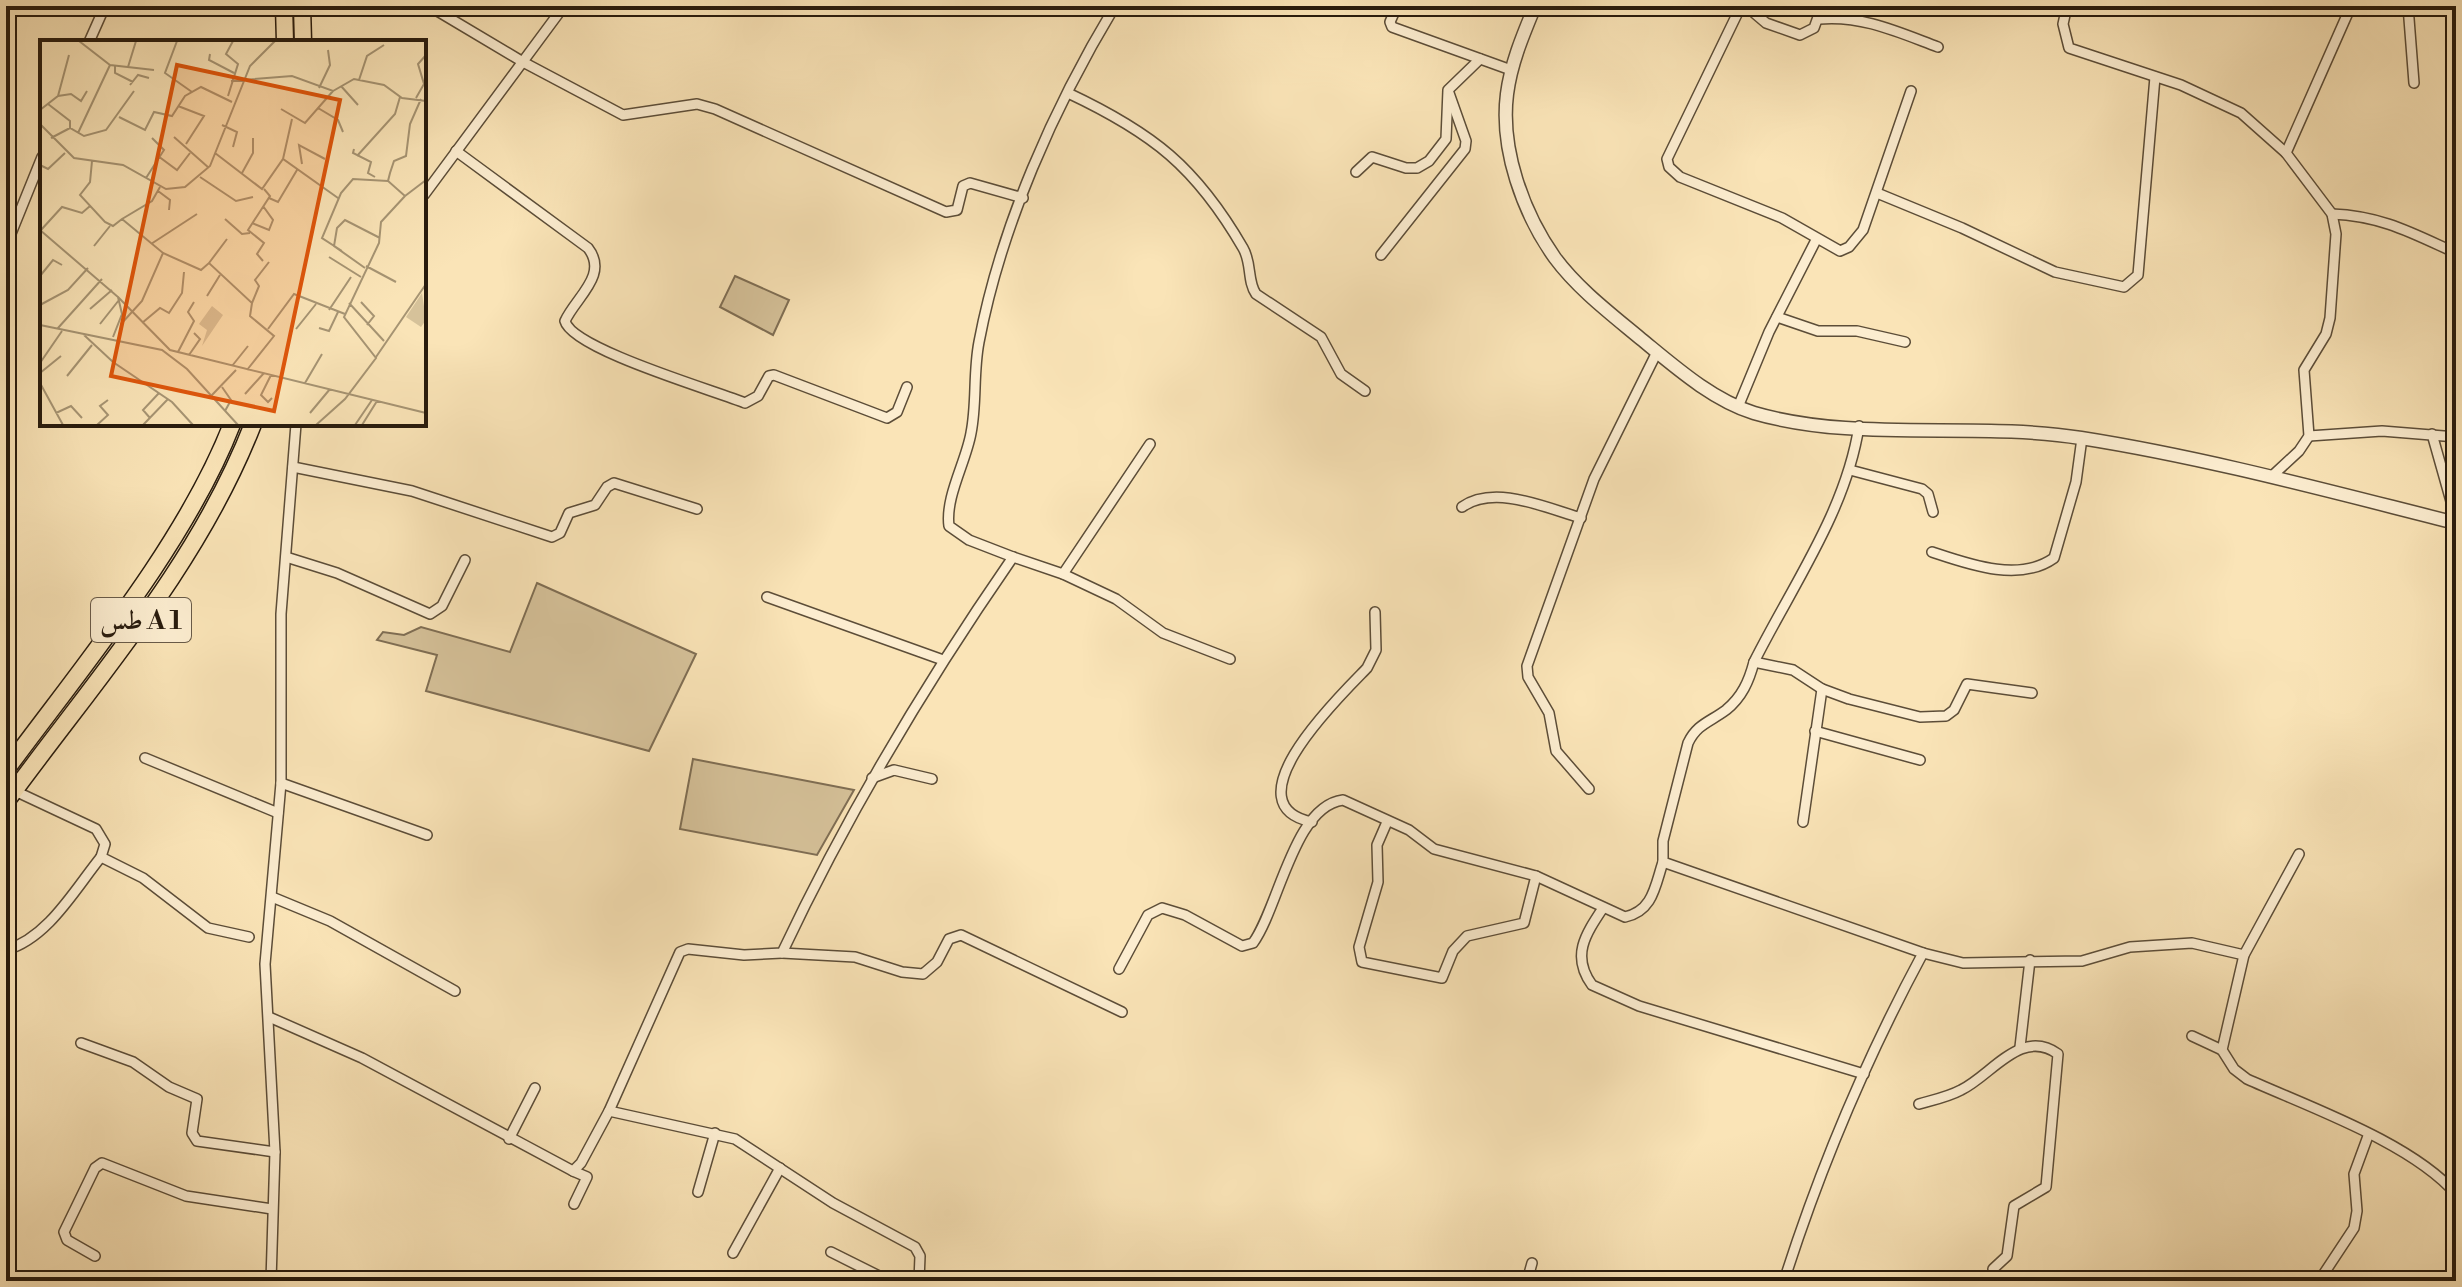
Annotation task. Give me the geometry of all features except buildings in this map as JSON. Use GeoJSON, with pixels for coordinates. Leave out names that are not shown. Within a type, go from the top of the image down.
{"type":"FeatureCollection","features":[{"type":"Feature","properties":{"kind":"highway"},"geometry":{"type":"LineString","coordinates":[[284,6],[285,40]]}},
{"type":"Feature","properties":{"kind":"highway"},"geometry":{"type":"LineString","coordinates":[[302,6],[303,40]]}},
{"type":"Feature","properties":{"kind":"highway","name":"طس A 1"},"geometry":{"type":"LineString","coordinates":[[6,770],[139,590],[210,471],[231,426]]}},
{"type":"Feature","properties":{"kind":"highway","name":"طس A 1"},"geometry":{"type":"LineString","coordinates":[[10,796],[182,563],[218,501],[252,426]]}},
{"type":"Feature","properties":{"kind":"street"},"geometry":{"type":"LineString","coordinates":[[90,40],[105,6]]}},
{"type":"Feature","properties":{"kind":"street"},"geometry":{"type":"LineString","coordinates":[[429,6],[523,62],[623,115],[697,104],[715,109],[946,212],[957,210],[963,186],[970,183],[1023,198]]}},
{"type":"Feature","properties":{"kind":"street"},"geometry":{"type":"LineString","coordinates":[[426,192],[564,6]]}},
{"type":"Feature","properties":{"kind":"street"},"geometry":{"type":"LineString","coordinates":[[1115,6],[1068,93],[1003,253],[980,338],[973,374],[974,418],[948,519],[949,526],[956,534],[1063,574],[1116,599],[1163,633],[1230,659]]}},
{"type":"Feature","properties":{"kind":"street"},"geometry":{"type":"LineString","coordinates":[[1397,6],[1390,22],[1392,27],[1511,70]]}},
{"type":"Feature","properties":{"kind":"street"},"geometry":{"type":"LineString","coordinates":[[1535,6],[1511,70],[1505,115],[1509,150],[1533,216],[1555,257],[1583,289],[1657,352],[1738,407],[1775,417],[1859,426],[2042,432],[2082,438],[2271,477],[2456,521],[2432,434]]}},
{"type":"Feature","properties":{"kind":"street"},"geometry":{"type":"LineString","coordinates":[[1822,6],[1819,19],[1809,33],[1800,35],[1766,23],[1743,6],[1667,159],[1669,167],[1680,177],[1782,218],[1840,251],[1849,247],[1863,230],[1911,91]]}},
{"type":"Feature","properties":{"kind":"street"},"geometry":{"type":"LineString","coordinates":[[2067,6],[2063,24],[2069,48],[2217,99],[2241,113],[2286,153],[2332,214],[2336,234],[2330,318],[2326,334],[2304,370],[2309,436],[2299,451],[2271,477]]}},
{"type":"Feature","properties":{"kind":"street"},"geometry":{"type":"LineString","coordinates":[[2286,153],[2351,6]]}},
{"type":"Feature","properties":{"kind":"street"},"geometry":{"type":"LineString","coordinates":[[2408,6],[2414,83]]}},
{"type":"Feature","properties":{"kind":"street"},"geometry":{"type":"LineString","coordinates":[[1819,19],[1843,17],[1872,22],[1938,47]]}},
{"type":"Feature","properties":{"kind":"street"},"geometry":{"type":"LineString","coordinates":[[1356,172],[1372,157],[1406,168],[1417,168],[1429,161],[1446,139],[1448,90],[1480,59]]}},
{"type":"Feature","properties":{"kind":"street"},"geometry":{"type":"LineString","coordinates":[[1877,193],[1962,228],[2055,272],[2124,287],[2138,275],[2155,77]]}},
{"type":"Feature","properties":{"kind":"street"},"geometry":{"type":"LineString","coordinates":[[1381,255],[1465,149],[1448,90]]}},
{"type":"Feature","properties":{"kind":"street"},"geometry":{"type":"LineString","coordinates":[[1068,93],[1139,129],[1170,152],[1223,213],[1249,258],[1252,288],[1256,294],[1321,337],[1341,374],[1365,391]]}},
{"type":"Feature","properties":{"kind":"street"},"geometry":{"type":"LineString","coordinates":[[456,151],[588,248],[596,259],[597,269],[590,285],[565,321],[572,335],[639,365],[745,403],[758,396],[769,376],[774,375],[887,418],[897,412],[907,387]]}},
{"type":"Feature","properties":{"kind":"street"},"geometry":{"type":"LineString","coordinates":[[6,246],[8,231],[40,161]]}},
{"type":"Feature","properties":{"kind":"street"},"geometry":{"type":"LineString","coordinates":[[2332,214],[2367,216],[2390,222],[2456,253]]}},
{"type":"Feature","properties":{"kind":"street"},"geometry":{"type":"LineString","coordinates":[[1738,407],[1777,317],[1816,240]]}},
{"type":"Feature","properties":{"kind":"street"},"geometry":{"type":"LineString","coordinates":[[1777,317],[1818,331],[1857,331],[1905,342]]}},
{"type":"Feature","properties":{"kind":"street"},"geometry":{"type":"LineString","coordinates":[[1589,789],[1556,751],[1549,713],[1528,677],[1527,666],[1620,420],[1657,352]]}},
{"type":"Feature","properties":{"kind":"street"},"geometry":{"type":"LineString","coordinates":[[271,1281],[275,1152],[265,964],[281,783],[281,614],[296,426]]}},
{"type":"Feature","properties":{"kind":"street"},"geometry":{"type":"LineString","coordinates":[[1119,969],[1148,915],[1162,908],[1185,915],[1242,946],[1253,943],[1312,822],[1323,806],[1343,800],[1409,830],[1434,849],[1536,876],[1625,917],[1639,914],[1647,907],[1663,862],[1663,841],[1688,743],[1704,722],[1724,712],[1739,697],[1754,662],[1794,590],[1850,470],[1859,426]]}},
{"type":"Feature","properties":{"kind":"street"},"geometry":{"type":"LineString","coordinates":[[2309,436],[2382,431],[2456,437]]}},
{"type":"Feature","properties":{"kind":"street"},"geometry":{"type":"LineString","coordinates":[[1932,552],[1991,569],[2035,566],[2054,558],[2076,482],[2082,438]]}},
{"type":"Feature","properties":{"kind":"street"},"geometry":{"type":"LineString","coordinates":[[1063,574],[1150,444]]}},
{"type":"Feature","properties":{"kind":"street"},"geometry":{"type":"LineString","coordinates":[[293,467],[412,491],[552,537],[560,533],[569,513],[595,505],[607,487],[614,483],[697,509]]}},
{"type":"Feature","properties":{"kind":"street"},"geometry":{"type":"LineString","coordinates":[[1850,470],[1922,489],[1928,494],[1933,512]]}},
{"type":"Feature","properties":{"kind":"street"},"geometry":{"type":"LineString","coordinates":[[1462,507],[1471,501],[1491,497],[1523,501],[1581,518]]}},
{"type":"Feature","properties":{"kind":"street"},"geometry":{"type":"LineString","coordinates":[[286,557],[337,573],[430,614],[442,606],[465,560]]}},
{"type":"Feature","properties":{"kind":"street"},"geometry":{"type":"LineString","coordinates":[[782,953],[841,831],[943,660],[1013,557]]}},
{"type":"Feature","properties":{"kind":"street"},"geometry":{"type":"LineString","coordinates":[[767,597],[943,660]]}},
{"type":"Feature","properties":{"kind":"street"},"geometry":{"type":"LineString","coordinates":[[1312,822],[1297,816],[1285,803],[1283,792],[1288,761],[1367,668],[1376,650],[1375,612]]}},
{"type":"Feature","properties":{"kind":"street"},"geometry":{"type":"LineString","coordinates":[[1754,662],[1793,670],[1822,689],[1936,718],[1954,710],[1967,684],[2032,693]]}},
{"type":"Feature","properties":{"kind":"street"},"geometry":{"type":"LineString","coordinates":[[1803,822],[1822,689]]}},
{"type":"Feature","properties":{"kind":"street"},"geometry":{"type":"LineString","coordinates":[[1815,731],[1920,760]]}},
{"type":"Feature","properties":{"kind":"street"},"geometry":{"type":"LineString","coordinates":[[145,758],[278,813]]}},
{"type":"Feature","properties":{"kind":"street"},"geometry":{"type":"LineString","coordinates":[[872,778],[894,770],[932,779]]}},
{"type":"Feature","properties":{"kind":"street"},"geometry":{"type":"LineString","coordinates":[[281,783],[427,835]]}},
{"type":"Feature","properties":{"kind":"street"},"geometry":{"type":"LineString","coordinates":[[6,950],[16,947],[49,922],[101,857],[105,844],[96,829],[10,796]]}},
{"type":"Feature","properties":{"kind":"street"},"geometry":{"type":"LineString","coordinates":[[1387,822],[1377,845],[1378,882],[1359,947],[1362,962],[1442,978],[1453,951],[1467,936],[1524,923],[1536,876]]}},
{"type":"Feature","properties":{"kind":"street"},"geometry":{"type":"LineString","coordinates":[[2222,1050],[2244,955],[2299,854]]}},
{"type":"Feature","properties":{"kind":"street"},"geometry":{"type":"LineString","coordinates":[[101,857],[143,878],[208,928],[249,937]]}},
{"type":"Feature","properties":{"kind":"street"},"geometry":{"type":"LineString","coordinates":[[1663,862],[1923,953],[1963,963],[2082,961],[2130,947],[2166,943],[2202,944],[2244,955]]}},
{"type":"Feature","properties":{"kind":"street"},"geometry":{"type":"LineString","coordinates":[[272,897],[330,921],[455,991]]}},
{"type":"Feature","properties":{"kind":"street"},"geometry":{"type":"LineString","coordinates":[[1603,908],[1581,944],[1580,959],[1592,985],[1639,1006],[1864,1074]]}},
{"type":"Feature","properties":{"kind":"street"},"geometry":{"type":"LineString","coordinates":[[573,1171],[581,1163],[609,1111],[680,952],[688,949],[744,955],[782,953],[855,957],[902,972],[923,974],[937,962],[949,939],[961,935],[1122,1012]]}},
{"type":"Feature","properties":{"kind":"street"},"geometry":{"type":"LineString","coordinates":[[1784,1281],[1800,1232],[1864,1074],[1923,953]]}},
{"type":"Feature","properties":{"kind":"street"},"geometry":{"type":"LineString","coordinates":[[2020,1047],[2030,960]]}},
{"type":"Feature","properties":{"kind":"street"},"geometry":{"type":"LineString","coordinates":[[269,1017],[375,1065],[509,1139],[587,1177],[574,1204]]}},
{"type":"Feature","properties":{"kind":"street"},"geometry":{"type":"LineString","coordinates":[[2192,1036],[2222,1050],[2234,1069],[2247,1079],[2413,1158],[2440,1176],[2456,1194]]}},
{"type":"Feature","properties":{"kind":"street"},"geometry":{"type":"LineString","coordinates":[[81,1043],[133,1062],[169,1087],[197,1099],[192,1133],[197,1141],[275,1152]]}},
{"type":"Feature","properties":{"kind":"street"},"geometry":{"type":"LineString","coordinates":[[1919,1104],[1959,1091],[2020,1047],[2054,1051],[2059,1060],[2046,1187],[2014,1206],[2007,1256],[1993,1269]]}},
{"type":"Feature","properties":{"kind":"street"},"geometry":{"type":"LineString","coordinates":[[509,1139],[535,1088]]}},
{"type":"Feature","properties":{"kind":"street"},"geometry":{"type":"LineString","coordinates":[[609,1111],[735,1139],[915,1247],[920,1256],[921,1280]]}},
{"type":"Feature","properties":{"kind":"street"},"geometry":{"type":"LineString","coordinates":[[698,1192],[715,1133]]}},
{"type":"Feature","properties":{"kind":"street"},"geometry":{"type":"LineString","coordinates":[[2319,1281],[2354,1228],[2357,1211],[2354,1174],[2368,1136]]}},
{"type":"Feature","properties":{"kind":"street"},"geometry":{"type":"LineString","coordinates":[[95,1256],[67,1240],[64,1232],[95,1168],[102,1163],[186,1196],[272,1209]]}},
{"type":"Feature","properties":{"kind":"street"},"geometry":{"type":"LineString","coordinates":[[733,1253],[780,1168]]}},
{"type":"Feature","properties":{"kind":"street"},"geometry":{"type":"LineString","coordinates":[[831,1252],[889,1281]]}},
{"type":"Feature","properties":{"kind":"street"},"geometry":{"type":"LineString","coordinates":[[1527,1281],[1532,1263]]}},
{"type":"Feature","properties":{"kind":"shaded area"},"geometry":{"type":"Polygon","coordinates":[[[735,276],[789,300],[773,335],[720,307],[735,276]]]}},
{"type":"Feature","properties":{"kind":"shaded area"},"geometry":{"type":"Polygon","coordinates":[[[537,583],[696,654],[649,751],[426,691],[437,655],[377,640],[383,632],[404,635],[421,627],[510,652],[537,583]]]}},
{"type":"Feature","properties":{"kind":"shaded area"},"geometry":{"type":"Polygon","coordinates":[[[693,759],[854,790],[817,855],[680,829],[693,759]]]}}]}
